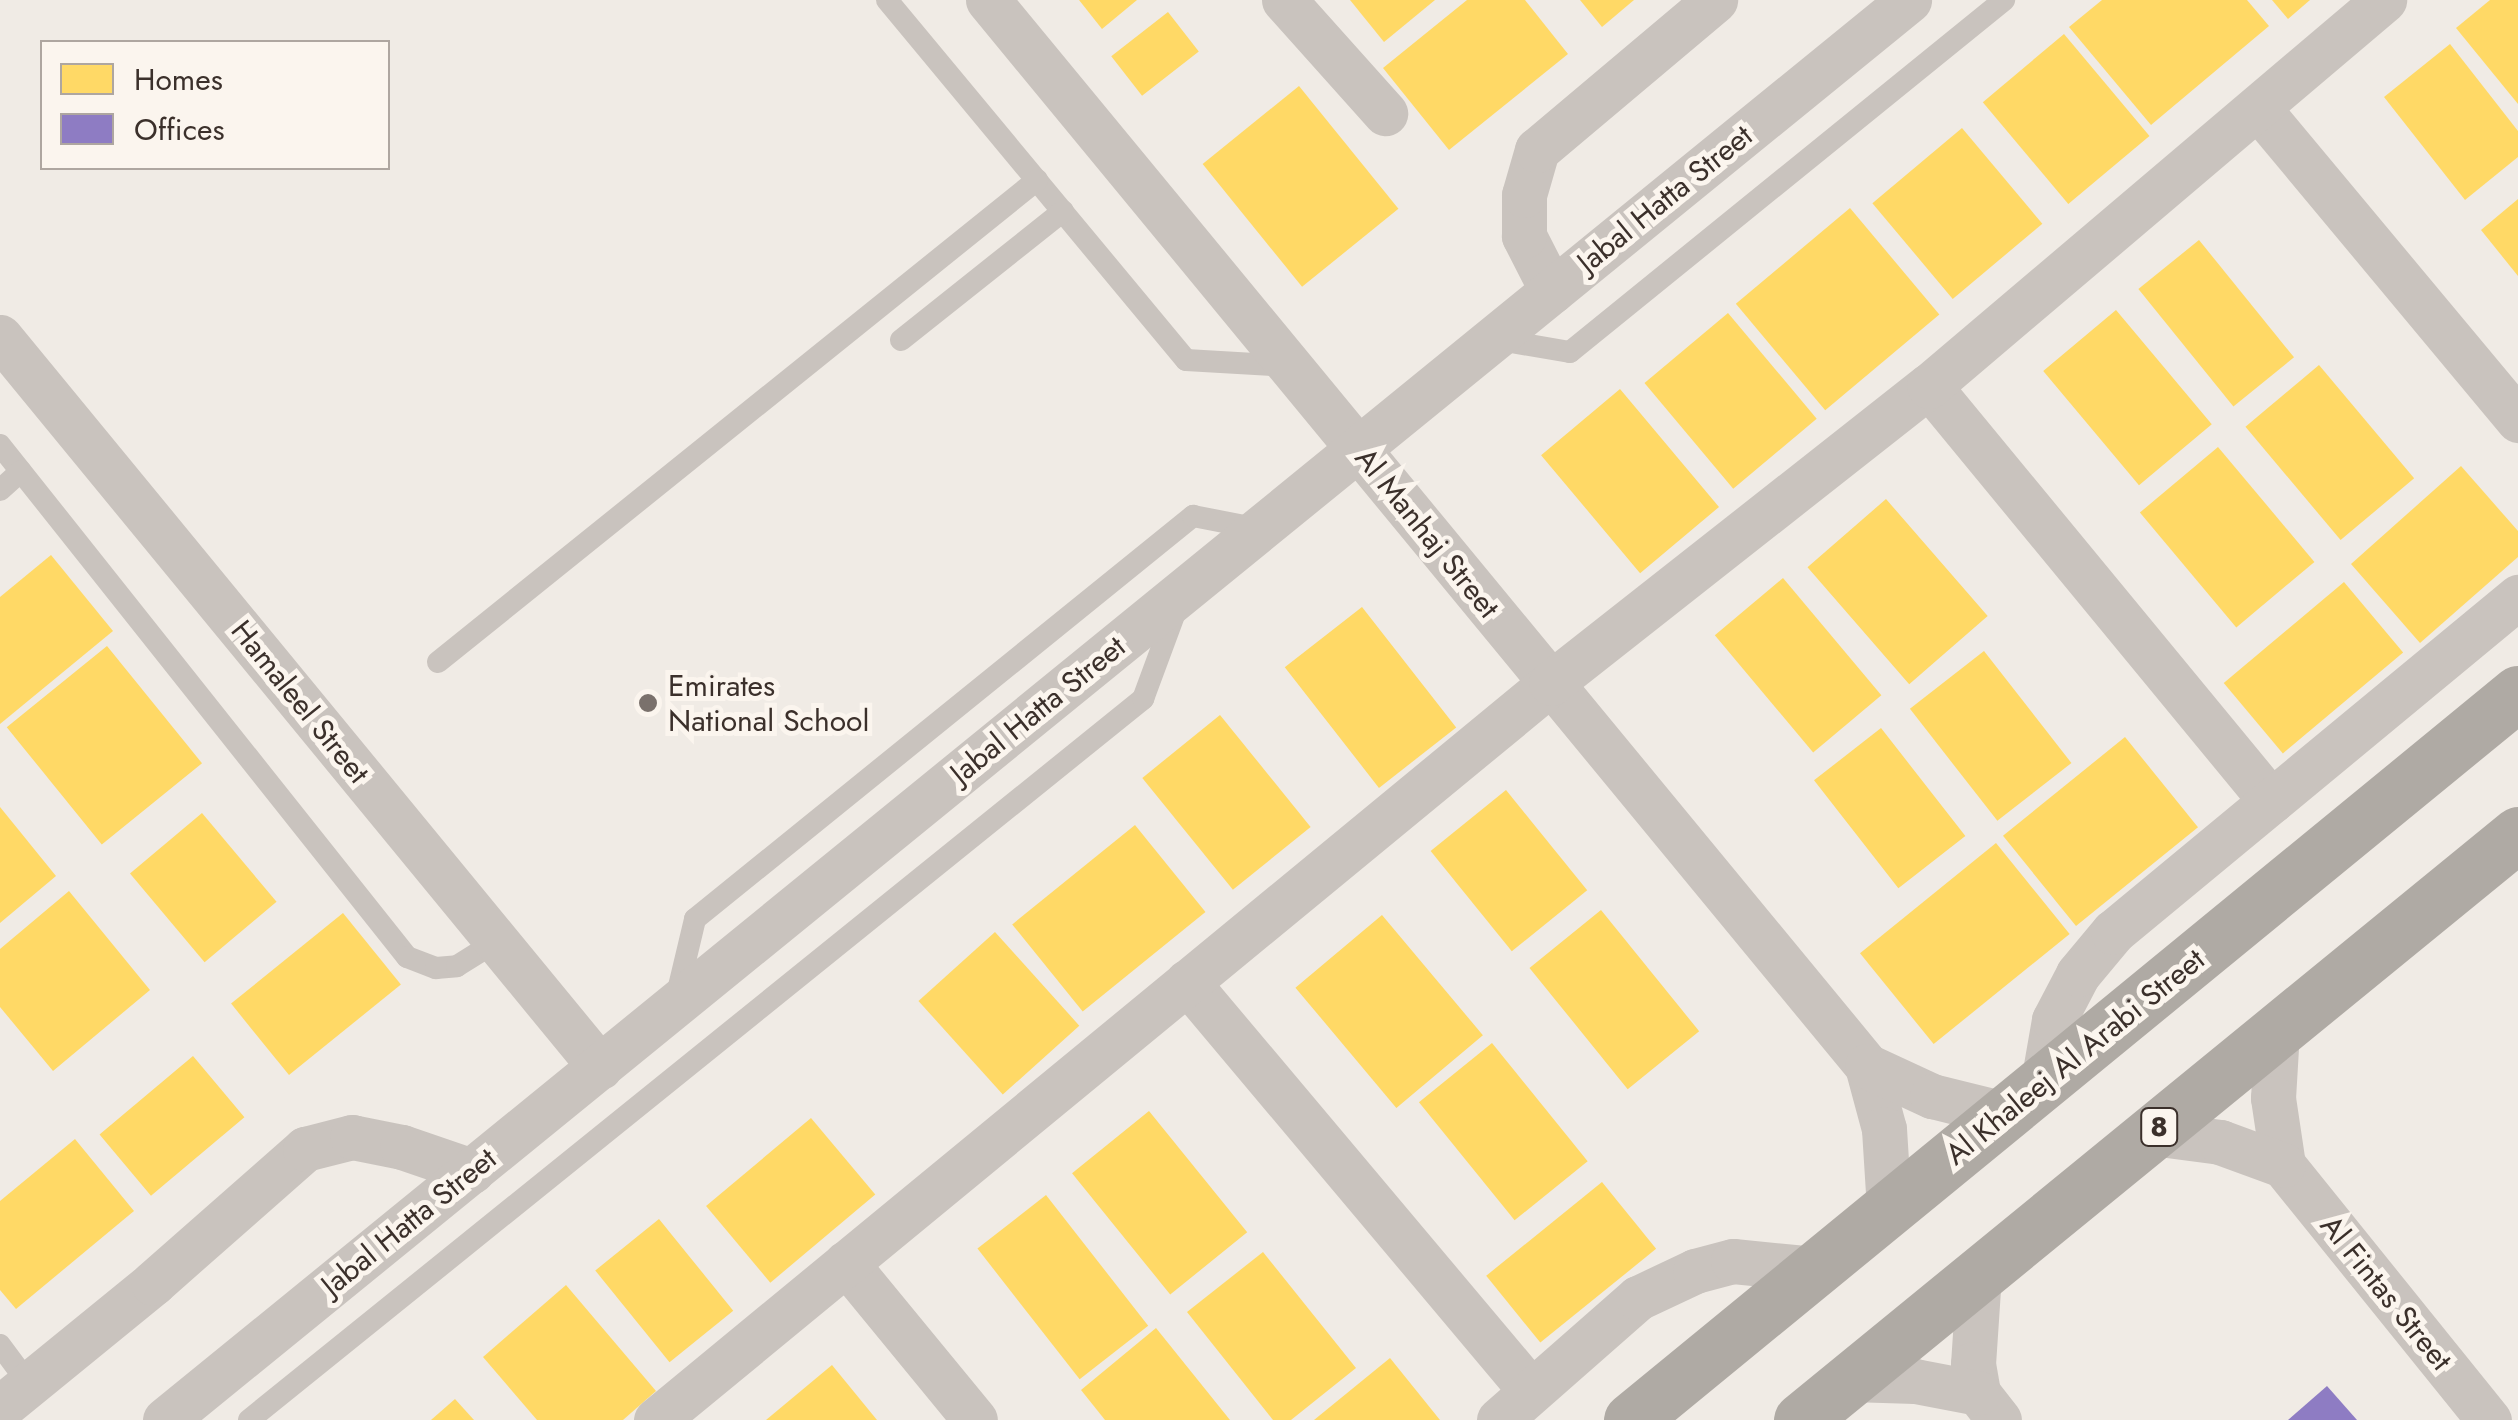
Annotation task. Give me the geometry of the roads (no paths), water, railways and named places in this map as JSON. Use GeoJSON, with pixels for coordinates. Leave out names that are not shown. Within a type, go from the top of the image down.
{"type":"FeatureCollection","features":[{"type":"Feature","properties":{"kind":"highway","name":"Al Khaleej Al Arabi Street"},"geometry":{"type":"LineString","coordinates":[[1631,1420],[2518,693]]}},
{"type":"Feature","properties":{"kind":"highway","name":"8"},"geometry":{"type":"LineString","coordinates":[[1801,1420],[2518,834]]}},
{"type":"Feature","properties":{"kind":"street","name":"Al Manhaj Street"},"geometry":{"type":"LineString","coordinates":[[988,0],[1867,1066],[1884,1129],[1889,1208]]}},
{"type":"Feature","properties":{"kind":"street"},"geometry":{"type":"LineString","coordinates":[[1284,0],[1385,113]]}},
{"type":"Feature","properties":{"kind":"street"},"geometry":{"type":"LineString","coordinates":[[1552,291],[1524,236],[1524,195],[1537,150],[1715,0]]}},
{"type":"Feature","properties":{"kind":"street","name":"Jabal Hatta Street"},"geometry":{"type":"LineString","coordinates":[[165,1420],[1910,0]]}},
{"type":"Feature","properties":{"kind":"street"},"geometry":{"type":"LineString","coordinates":[[656,1420],[1551,684],[1929,386],[2384,0]]}},
{"type":"Feature","properties":{"kind":"street"},"geometry":{"type":"LineString","coordinates":[[2259,109],[2518,420]]}},
{"type":"Feature","properties":{"kind":"street","name":"Hamaleel Street"},"geometry":{"type":"LineString","coordinates":[[0,337],[600,1066]]}},
{"type":"Feature","properties":{"kind":"street"},"geometry":{"type":"LineString","coordinates":[[1929,386],[2271,801]]}},
{"type":"Feature","properties":{"kind":"street"},"geometry":{"type":"LineString","coordinates":[[2024,1098],[2054,1020],[2078,974],[2113,932],[2518,597]]}},
{"type":"Feature","properties":{"kind":"street"},"geometry":{"type":"LineString","coordinates":[[1187,982],[1515,1406],[1638,1298],[1695,1271],[1734,1261],[1815,1269]]}},
{"type":"Feature","properties":{"kind":"street"},"geometry":{"type":"LineString","coordinates":[[2152,1133],[2220,1142],[2283,1165],[2273,1098],[2277,1030]]}},
{"type":"Feature","properties":{"kind":"street","name":"Al Manhaj Street"},"geometry":{"type":"LineString","coordinates":[[1867,1066],[1932,1096],[2024,1098]]}},
{"type":"Feature","properties":{"kind":"street"},"geometry":{"type":"LineString","coordinates":[[15,1396],[153,1283],[305,1149],[352,1137],[402,1147],[472,1171]]}},
{"type":"Feature","properties":{"kind":"street","name":"Al Fintas Street"},"geometry":{"type":"LineString","coordinates":[[2283,1165],[2489,1420]]}},
{"type":"Feature","properties":{"kind":"street"},"geometry":{"type":"LineString","coordinates":[[846,1263],[975,1420]]}},
{"type":"Feature","properties":{"kind":"street"},"geometry":{"type":"LineString","coordinates":[[1978,1274],[1972,1334],[1992,1413]]}},
{"type":"Feature","properties":{"kind":"street"},"geometry":{"type":"LineString","coordinates":[[1851,1379],[1915,1381],[1992,1413]]}},
{"type":"Feature","properties":{"kind":"lane"},"geometry":{"type":"LineString","coordinates":[[887,0],[1186,360],[1290,366]]}},
{"type":"Feature","properties":{"kind":"lane"},"geometry":{"type":"LineString","coordinates":[[1494,339],[1570,352],[2004,0]]}},
{"type":"Feature","properties":{"kind":"lane"},"geometry":{"type":"LineString","coordinates":[[438,662],[1037,180]]}},
{"type":"Feature","properties":{"kind":"lane"},"geometry":{"type":"LineString","coordinates":[[901,340],[1063,211]]}},
{"type":"Feature","properties":{"kind":"lane"},"geometry":{"type":"LineString","coordinates":[[0,446],[407,957],[436,968],[457,966],[497,941]]}},
{"type":"Feature","properties":{"kind":"lane"},"geometry":{"type":"LineString","coordinates":[[0,490],[21,471]]}},
{"type":"Feature","properties":{"kind":"lane"},"geometry":{"type":"LineString","coordinates":[[675,1005],[695,919],[1192,516],[1260,529]]}},
{"type":"Feature","properties":{"kind":"lane"},"geometry":{"type":"LineString","coordinates":[[249,1420],[1143,699],[1183,592]]}},
{"type":"Feature","properties":{"kind":"lane"},"geometry":{"type":"LineString","coordinates":[[0,1345],[15,1396]]}},
{"type":"Feature","properties":{"kind":"place","name":"Emirates National School"},"geometry":{"type":"Point","coordinates":[648,703]}}]}
